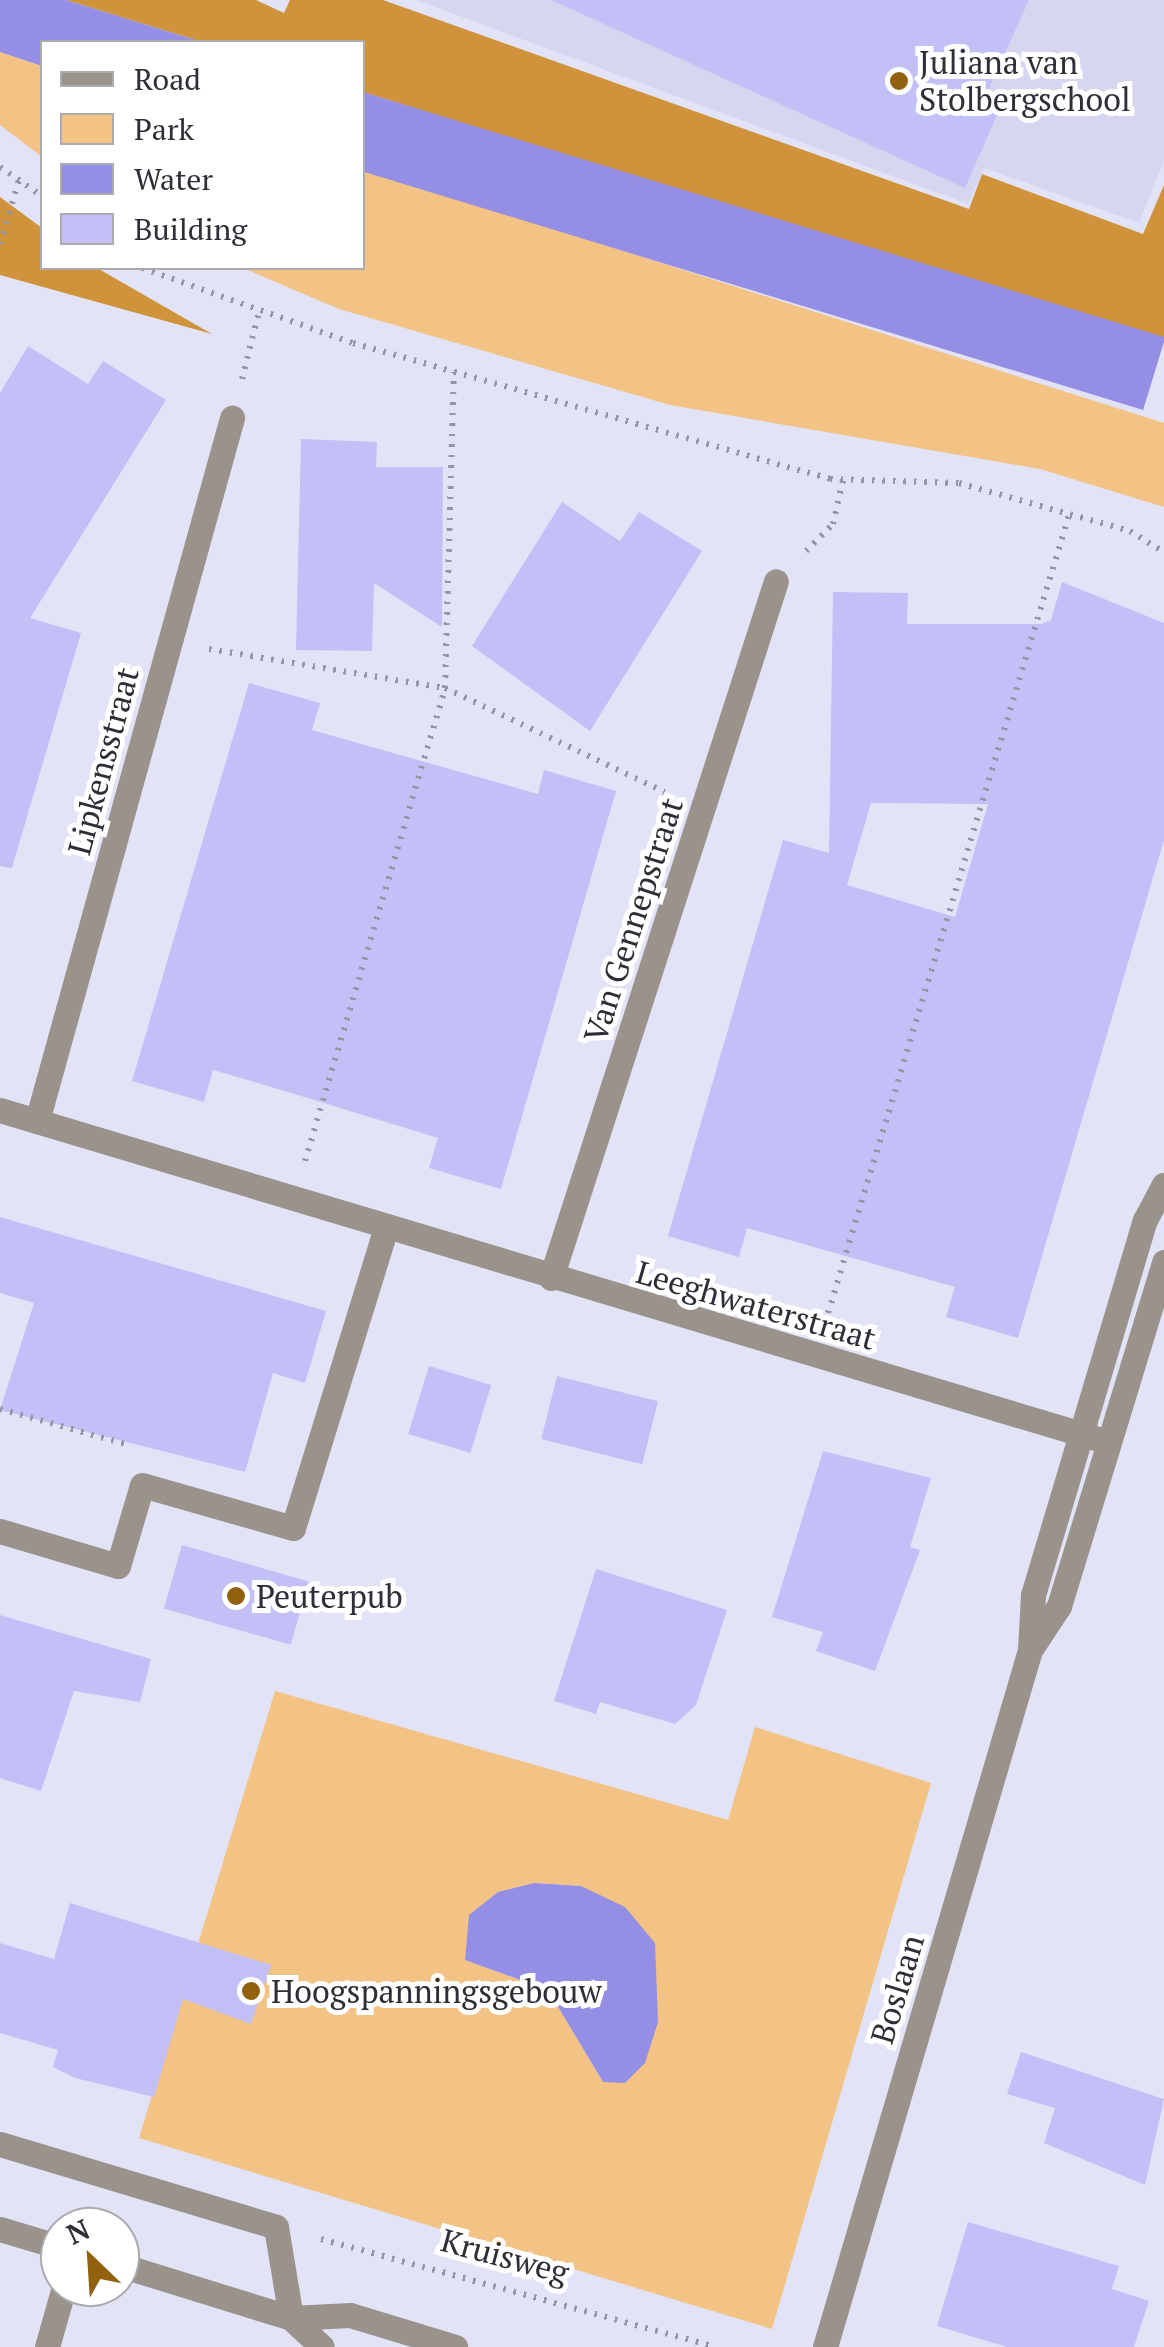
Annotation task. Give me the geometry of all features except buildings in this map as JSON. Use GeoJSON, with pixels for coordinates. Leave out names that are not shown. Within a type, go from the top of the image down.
{"type":"FeatureCollection","features":[{"type":"Feature","properties":{"kind":"street","name":"Lipkensstraat"},"geometry":{"type":"LineString","coordinates":[[37,1121],[232,418]]}},
{"type":"Feature","properties":{"kind":"street","name":"Van Gennepstraat"},"geometry":{"type":"LineString","coordinates":[[551,1278],[776,581]]}},
{"type":"Feature","properties":{"kind":"street","name":"Leeghwaterstraat"},"geometry":{"type":"LineString","coordinates":[[0,1110],[1108,1442]]}},
{"type":"Feature","properties":{"kind":"street","name":"Boslaan"},"geometry":{"type":"LineString","coordinates":[[825,2347],[1030,1650],[1032,1595],[1144,1220],[1164,1185]]}},
{"type":"Feature","properties":{"kind":"street"},"geometry":{"type":"LineString","coordinates":[[0,1531],[118,1566],[142,1485],[294,1528],[386,1228]]}},
{"type":"Feature","properties":{"kind":"street","name":"Boslaan"},"geometry":{"type":"LineString","coordinates":[[1030,1650],[1059,1606],[1164,1262]]}},
{"type":"Feature","properties":{"kind":"street"},"geometry":{"type":"LineString","coordinates":[[0,2144],[276,2226],[291,2318],[322,2347]]}},
{"type":"Feature","properties":{"kind":"street"},"geometry":{"type":"LineString","coordinates":[[0,2229],[40,2241]]}},
{"type":"Feature","properties":{"kind":"street"},"geometry":{"type":"LineString","coordinates":[[140,2271],[291,2318],[350,2315],[455,2347]]}},
{"type":"Feature","properties":{"kind":"street"},"geometry":{"type":"LineString","coordinates":[[47,2347],[58,2307]]}},
{"type":"Feature","properties":{"kind":"path"},"geometry":{"type":"LineString","coordinates":[[0,167],[40,195]]}},
{"type":"Feature","properties":{"kind":"path"},"geometry":{"type":"LineString","coordinates":[[0,244],[19,180]]}},
{"type":"Feature","properties":{"kind":"path"},"geometry":{"type":"LineString","coordinates":[[147,270],[258,312],[454,372],[842,480],[959,483],[1130,531],[1164,552]]}},
{"type":"Feature","properties":{"kind":"path"},"geometry":{"type":"LineString","coordinates":[[232,418],[258,312]]}},
{"type":"Feature","properties":{"kind":"path"},"geometry":{"type":"LineString","coordinates":[[294,1199],[445,688],[454,372]]}},
{"type":"Feature","properties":{"kind":"path"},"geometry":{"type":"LineString","coordinates":[[776,581],[833,524],[842,480]]}},
{"type":"Feature","properties":{"kind":"path"},"geometry":{"type":"LineString","coordinates":[[814,1357],[1069,515]]}},
{"type":"Feature","properties":{"kind":"path"},"geometry":{"type":"LineString","coordinates":[[170,643],[445,688],[702,809]]}},
{"type":"Feature","properties":{"kind":"path"},"geometry":{"type":"LineString","coordinates":[[0,1408],[152,1452],[142,1485]]}},
{"type":"Feature","properties":{"kind":"path","name":"Kruisweg"},"geometry":{"type":"LineString","coordinates":[[276,2226],[688,2343],[716,2347]]}},
{"type":"Feature","properties":{"kind":"shaded area"},"geometry":{"type":"Polygon","coordinates":[[[66,0],[256,0],[284,13],[290,0],[383,0],[969,209],[982,174],[1143,234],[1164,185],[1164,341],[365,93],[365,40],[196,40],[66,0]]]}},
{"type":"Feature","properties":{"kind":"shaded area","name":"Juliana van Stolbergschool"},"geometry":{"type":"Polygon","coordinates":[[[416,0],[1164,0],[1164,161],[1139,223],[984,168],[968,204],[416,0]]]}},
{"type":"Feature","properties":{"kind":"shaded area"},"geometry":{"type":"Polygon","coordinates":[[[0,197],[40,227],[40,270],[100,270],[212,334],[0,275],[0,197]]]}},
{"type":"Feature","properties":{"kind":"green space"},"geometry":{"type":"Polygon","coordinates":[[[0,52],[40,65],[40,155],[0,125],[0,52]]]}},
{"type":"Feature","properties":{"kind":"green space"},"geometry":{"type":"Polygon","coordinates":[[[365,169],[1164,423],[1164,507],[1040,469],[670,405],[339,309],[248,270],[365,270],[365,169]]]}},
{"type":"Feature","properties":{"kind":"green space"},"geometry":{"type":"Polygon","coordinates":[[[275,1691],[728,1820],[755,1727],[931,1783],[772,2329],[139,2138],[275,1691]],[[534,1883],[498,1892],[469,1916],[465,1960],[548,1990],[603,2082],[581,1886],[534,1883]]]}},
{"type":"Feature","properties":{"kind":"water"},"geometry":{"type":"Polygon","coordinates":[[[0,0],[66,0],[196,40],[40,40],[40,65],[0,52],[0,0]]]}},
{"type":"Feature","properties":{"kind":"water"},"geometry":{"type":"Polygon","coordinates":[[[365,93],[1164,337],[1143,410],[365,172],[365,93]]]}},
{"type":"Feature","properties":{"kind":"water"},"geometry":{"type":"Polygon","coordinates":[[[534,1883],[581,1886],[625,1907],[655,1943],[658,2022],[645,2063],[625,2083],[603,2082],[548,1990],[465,1960],[469,1915],[498,1892],[534,1883]]]}},
{"type":"Feature","properties":{"kind":"place","name":"Juliana van Stolbergschool"},"geometry":{"type":"Point","coordinates":[899,81]}},
{"type":"Feature","properties":{"kind":"place","name":"Peuterpub"},"geometry":{"type":"Point","coordinates":[236,1596]}},
{"type":"Feature","properties":{"kind":"place","name":"Hoogspanningsgebouw"},"geometry":{"type":"Point","coordinates":[251,1991]}}]}
